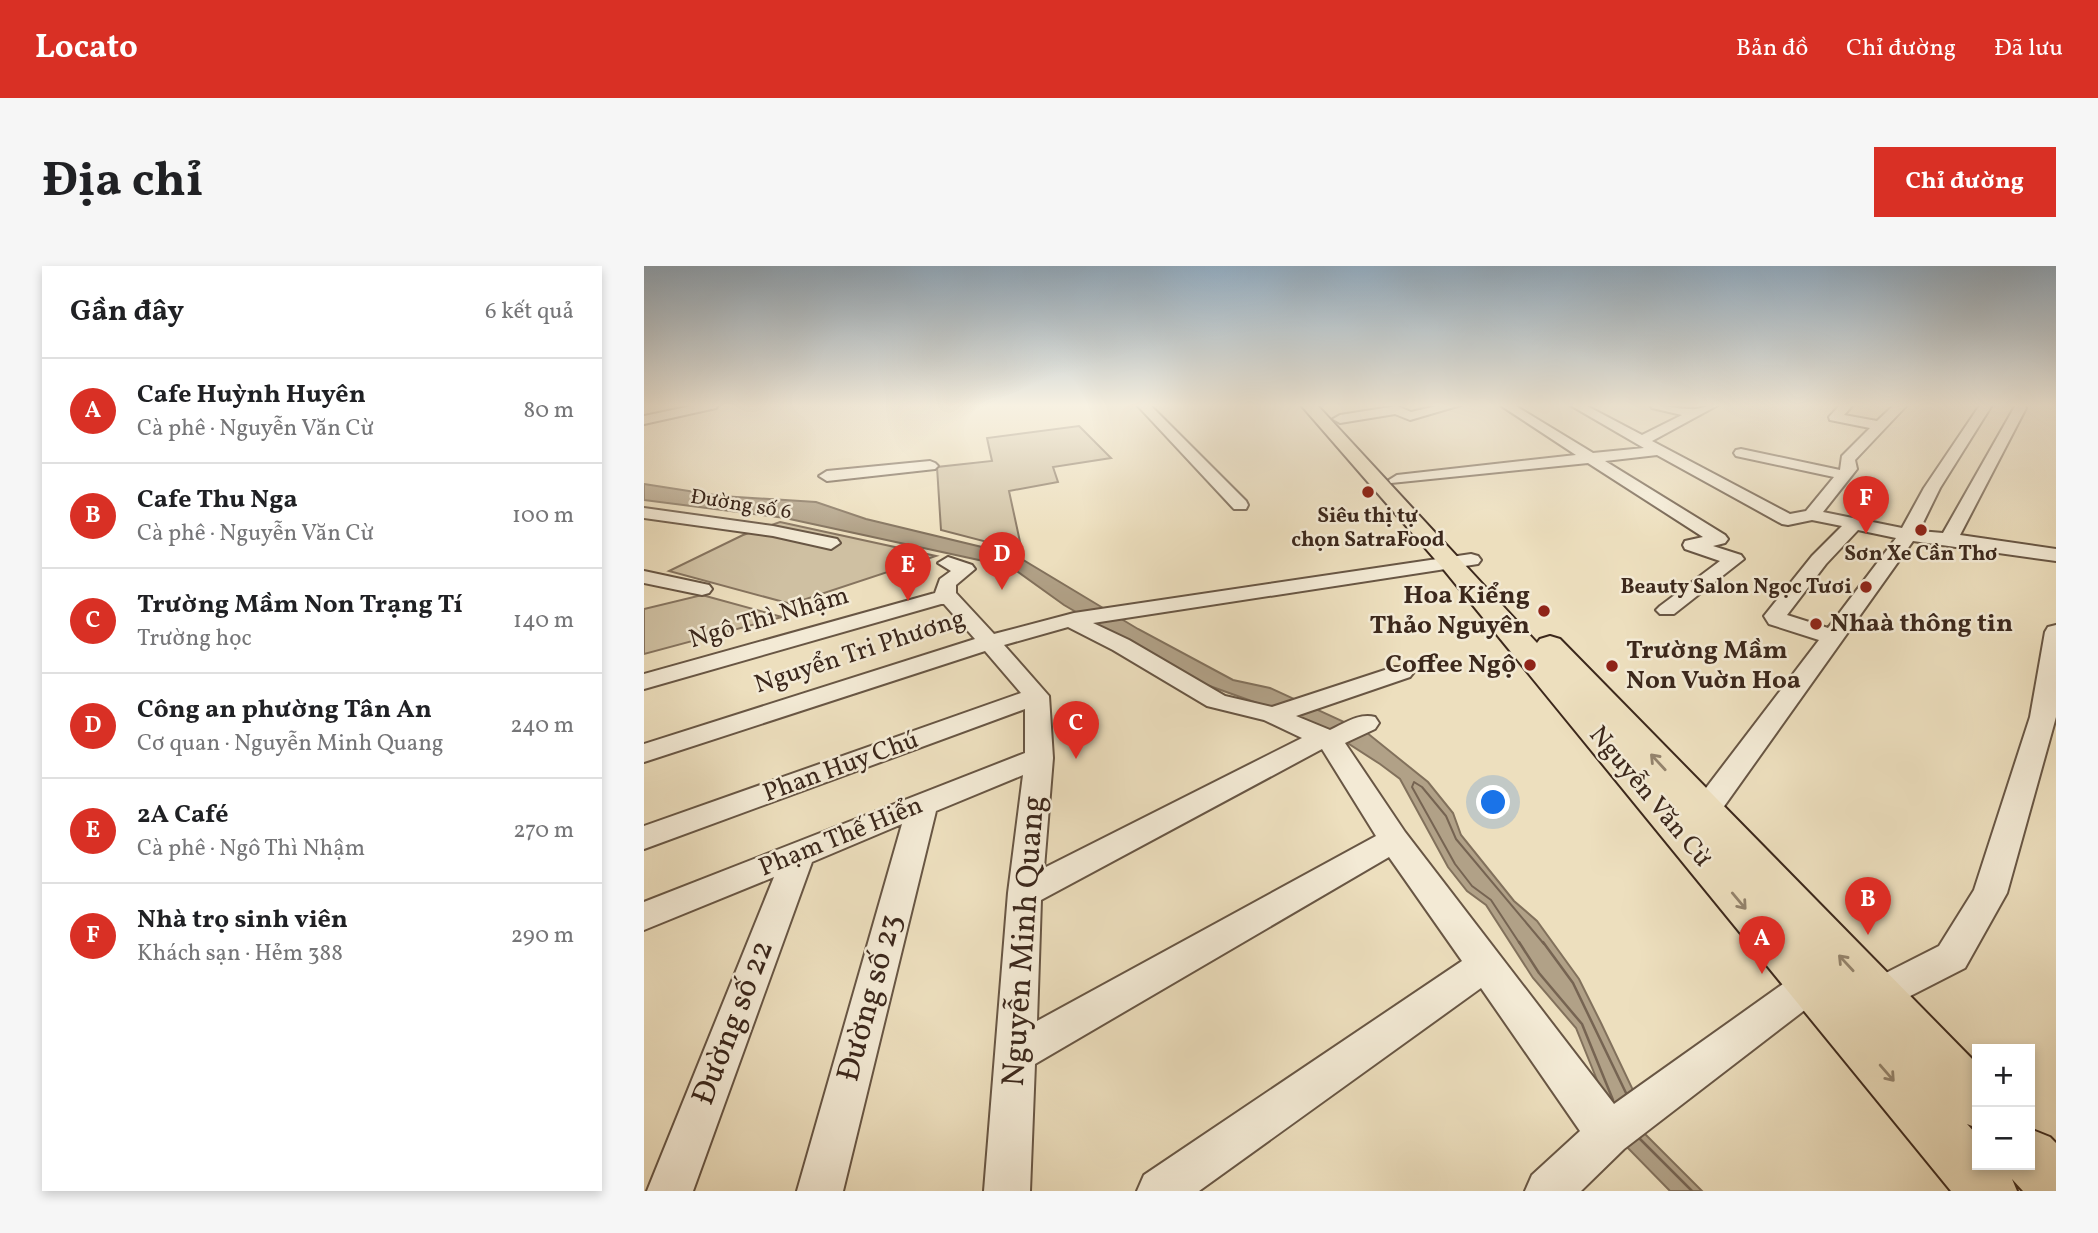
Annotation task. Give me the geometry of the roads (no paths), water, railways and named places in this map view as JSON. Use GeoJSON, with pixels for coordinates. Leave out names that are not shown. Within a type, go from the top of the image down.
{"type":"FeatureCollection","features":[{"type":"Feature","properties":{"kind":"main road","name":"Nguyễn Văn Cừ"},"geometry":{"type":"LineString","coordinates":[[1360,448],[1461,562],[1810,985],[1988,1191]]}},
{"type":"Feature","properties":{"kind":"main road"},"geometry":{"type":"LineString","coordinates":[[1365,448],[1397,480],[1461,562]]}},
{"type":"Feature","properties":{"kind":"main road","name":"Nguyễn Văn Cừ"},"geometry":{"type":"LineString","coordinates":[[1461,562],[1704,812],[1972,1097]]}},
{"type":"Feature","properties":{"kind":"street"},"geometry":{"type":"LineString","coordinates":[[1185,448],[1240,505]]}},
{"type":"Feature","properties":{"kind":"street"},"geometry":{"type":"LineString","coordinates":[[1573,448],[1719,539]]}},
{"type":"Feature","properties":{"kind":"street"},"geometry":{"type":"LineString","coordinates":[[1658,448],[1788,520],[1812,514],[1908,536],[1949,539],[2056,555]]}},
{"type":"Feature","properties":{"kind":"street"},"geometry":{"type":"LineString","coordinates":[[1812,514],[1844,475],[1849,467],[1847,459],[1858,448]]}},
{"type":"Feature","properties":{"kind":"street"},"geometry":{"type":"LineString","coordinates":[[1704,812],[1908,536],[1932,488],[1958,448]]}},
{"type":"Feature","properties":{"kind":"street"},"geometry":{"type":"LineString","coordinates":[[1949,539],[1998,448]]}},
{"type":"Feature","properties":{"kind":"street"},"geometry":{"type":"LineString","coordinates":[[1397,480],[1661,450]]}},
{"type":"Feature","properties":{"kind":"street"},"geometry":{"type":"LineString","coordinates":[[1741,453],[1844,475]]}},
{"type":"Feature","properties":{"kind":"street"},"geometry":{"type":"LineString","coordinates":[[827,476],[930,466]]}},
{"type":"Feature","properties":{"kind":"street","name":"Đường số 6"},"geometry":{"type":"LineString","coordinates":[[644,513],[773,531],[831,543]]}},
{"type":"Feature","properties":{"kind":"street"},"geometry":{"type":"LineString","coordinates":[[1832,637],[1777,619],[1775,616],[1819,560],[1854,524]]}},
{"type":"Feature","properties":{"kind":"street"},"geometry":{"type":"LineString","coordinates":[[1667,610],[1737,556],[1682,546],[1719,539]]}},
{"type":"Feature","properties":{"kind":"street","name":"Nguyển Tri Phương"},"geometry":{"type":"LineString","coordinates":[[644,753],[990,642],[1072,620],[1461,562]]}},
{"type":"Feature","properties":{"kind":"street"},"geometry":{"type":"LineString","coordinates":[[948,563],[965,569],[948,580],[944,590],[949,598],[1037,696]]}},
{"type":"Feature","properties":{"kind":"street"},"geometry":{"type":"LineString","coordinates":[[649,580],[702,589]]}},
{"type":"Feature","properties":{"kind":"street","name":"Ngô Thì Nhậm"},"geometry":{"type":"LineString","coordinates":[[644,682],[949,598]]}},
{"type":"Feature","properties":{"kind":"street"},"geometry":{"type":"LineString","coordinates":[[1072,620],[1121,645],[1216,701],[1322,723],[1394,839],[1483,966],[1610,1133]]}},
{"type":"Feature","properties":{"kind":"street"},"geometry":{"type":"LineString","coordinates":[[1877,996],[1952,957],[1990,893],[2043,717],[2056,632]]}},
{"type":"Feature","properties":{"kind":"street"},"geometry":{"type":"LineString","coordinates":[[1026,893],[1322,723],[1402,672]]}},
{"type":"Feature","properties":{"kind":"street","name":"Nguyễn Minh Quang"},"geometry":{"type":"LineString","coordinates":[[1007,1191],[1026,893],[1039,758],[1037,696]]}},
{"type":"Feature","properties":{"kind":"street","name":"Phan Huy Chú"},"geometry":{"type":"LineString","coordinates":[[644,838],[1037,696]]}},
{"type":"Feature","properties":{"kind":"street","name":"Phạm Thế Hiển"},"geometry":{"type":"LineString","coordinates":[[646,919],[799,854],[1039,758]]}},
{"type":"Feature","properties":{"kind":"street","name":"Đường số 23"},"geometry":{"type":"LineString","coordinates":[[820,1191],[923,804]]}},
{"type":"Feature","properties":{"kind":"street"},"geometry":{"type":"LineString","coordinates":[[1017,1053],[1394,839]]}},
{"type":"Feature","properties":{"kind":"street","name":"Đường số 22"},"geometry":{"type":"LineString","coordinates":[[670,1191],[799,854]]}},
{"type":"Feature","properties":{"kind":"street"},"geometry":{"type":"LineString","coordinates":[[1160,1191],[1483,966]]}},
{"type":"Feature","properties":{"kind":"street"},"geometry":{"type":"LineString","coordinates":[[1548,1191],[1610,1133],[1810,985]]}},
{"type":"Feature","properties":{"kind":"water"},"geometry":{"type":"Polygon","coordinates":[[[644,484],[721,496],[816,502],[866,519],[1015,555],[1138,629],[1233,680],[1270,688],[1366,732],[1428,782],[1453,813],[1461,835],[1514,901],[1537,921],[1579,979],[1632,1088],[1643,1132],[1702,1191],[1670,1191],[1622,1142],[1576,1028],[1533,978],[1486,905],[1467,891],[1448,867],[1400,779],[1380,764],[1321,726],[1193,680],[1064,605],[1011,567],[785,518],[644,500],[644,484]]]}},
{"type":"Feature","properties":{"kind":"place","name":"Siêu thị tự chọn SatraFood"},"geometry":{"type":"Point","coordinates":[1368,492]}},
{"type":"Feature","properties":{"kind":"place","name":"Sơn Xe Cần Thơ"},"geometry":{"type":"Point","coordinates":[1921,530]}},
{"type":"Feature","properties":{"kind":"place","name":"Nhà trọ sinh viên"},"geometry":{"type":"Point","coordinates":[1866,534]}},
{"type":"Feature","properties":{"kind":"place","name":"Beauty Salon Ngọc Tươi"},"geometry":{"type":"Point","coordinates":[1866,587]}},
{"type":"Feature","properties":{"kind":"place","name":"Công an phường Tân An"},"geometry":{"type":"Point","coordinates":[1002,590]}},
{"type":"Feature","properties":{"kind":"place","name":"2A Café"},"geometry":{"type":"Point","coordinates":[908,601]}},
{"type":"Feature","properties":{"kind":"place","name":"Hoa Kiểng Thảo Nguyên"},"geometry":{"type":"Point","coordinates":[1544,611]}},
{"type":"Feature","properties":{"kind":"place","name":"Nhaà thông tin"},"geometry":{"type":"Point","coordinates":[1816,624]}},
{"type":"Feature","properties":{"kind":"place","name":"Coffee Ngộ"},"geometry":{"type":"Point","coordinates":[1530,665]}},
{"type":"Feature","properties":{"kind":"place","name":"Trường Mầm Non Vuờn Hoa"},"geometry":{"type":"Point","coordinates":[1612,666]}},
{"type":"Feature","properties":{"kind":"place","name":"Trường Mầm Non Trạng Tí"},"geometry":{"type":"Point","coordinates":[1076,759]}},
{"type":"Feature","properties":{"kind":"place","name":"Cafe Thu Nga"},"geometry":{"type":"Point","coordinates":[1868,935]}},
{"type":"Feature","properties":{"kind":"place","name":"Cafe Huỳnh Huyên"},"geometry":{"type":"Point","coordinates":[1762,974]}}]}
